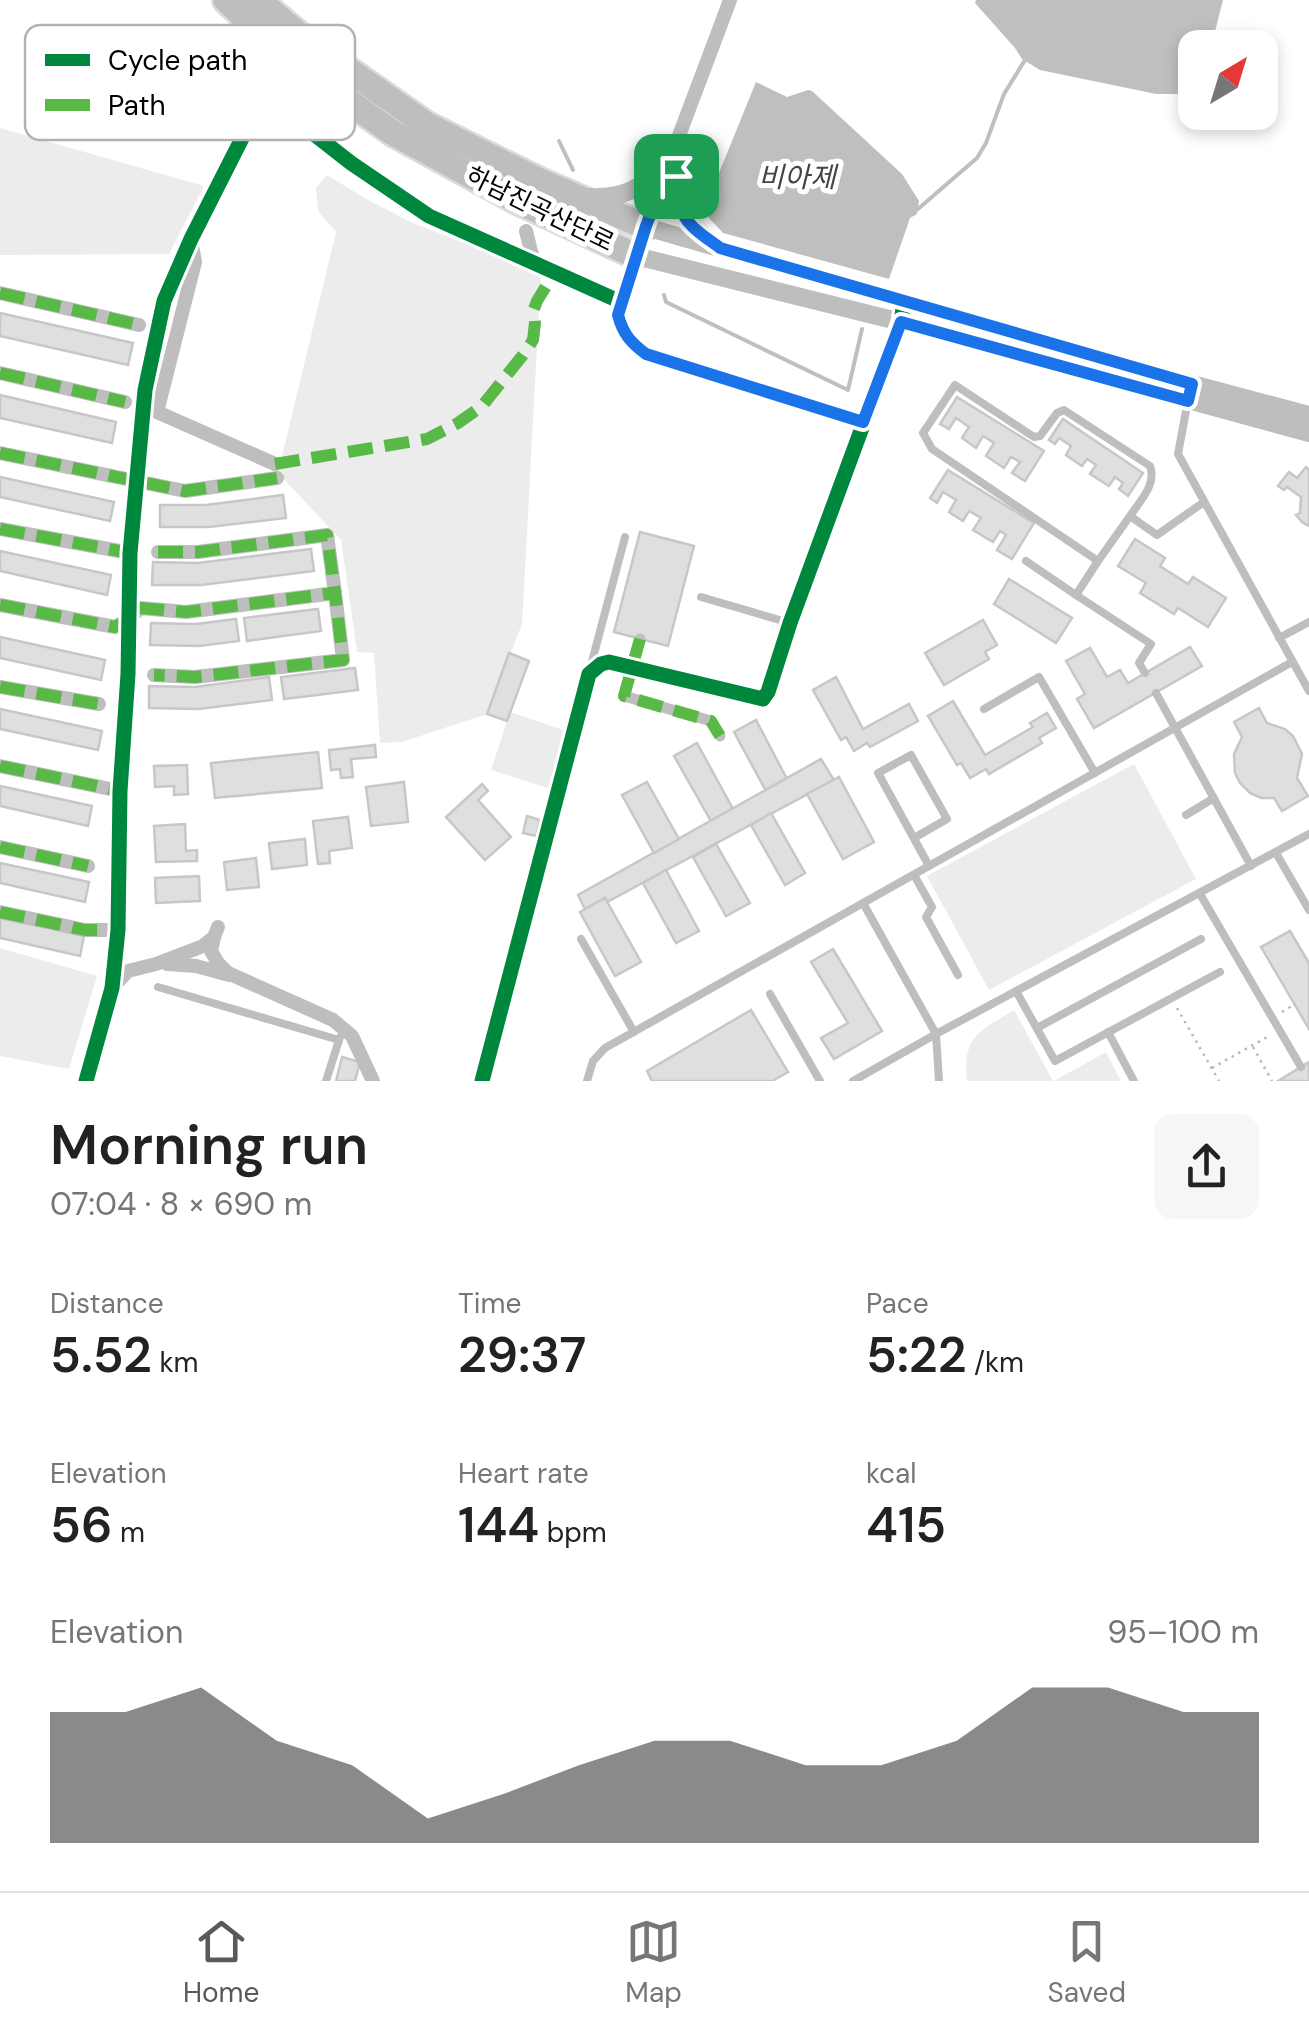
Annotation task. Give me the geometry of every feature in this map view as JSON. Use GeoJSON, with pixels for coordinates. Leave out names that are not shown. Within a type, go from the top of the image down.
{"type":"FeatureCollection","features":[{"type":"Feature","properties":{"kind":"highway","name":"하남진곡산단로"},"geometry":{"type":"LineString","coordinates":[[226,0],[253,25]]}},
{"type":"Feature","properties":{"kind":"highway","name":"하남진곡산단로"},"geometry":{"type":"LineString","coordinates":[[258,0],[287,25]]}},
{"type":"Feature","properties":{"kind":"highway","name":"하남진곡산단로"},"geometry":{"type":"LineString","coordinates":[[355,75],[427,125],[646,226]]}},
{"type":"Feature","properties":{"kind":"highway","name":"하남진곡산단로"},"geometry":{"type":"LineString","coordinates":[[355,105],[393,132],[519,202],[636,256]]}},
{"type":"Feature","properties":{"kind":"street"},"geometry":{"type":"LineString","coordinates":[[730,0],[636,256],[618,315],[622,328],[630,342],[646,354],[863,422]]}},
{"type":"Feature","properties":{"kind":"street"},"geometry":{"type":"LineString","coordinates":[[86,1081],[112,988],[118,930],[130,552],[146,390],[161,312],[191,239],[241,140]]}},
{"type":"Feature","properties":{"kind":"street"},"geometry":{"type":"LineString","coordinates":[[321,140],[429,216],[621,302]]}},
{"type":"Feature","properties":{"kind":"street"},"geometry":{"type":"LineString","coordinates":[[576,197],[609,198],[640,188],[676,146]]}},
{"type":"Feature","properties":{"kind":"street"},"geometry":{"type":"LineString","coordinates":[[676,146],[677,198],[683,215],[720,248]]}},
{"type":"Feature","properties":{"kind":"street","name":"하남진곡산단로"},"geometry":{"type":"LineString","coordinates":[[646,226],[904,300],[1190,392]]}},
{"type":"Feature","properties":{"kind":"street"},"geometry":{"type":"LineString","coordinates":[[526,231],[534,263]]}},
{"type":"Feature","properties":{"kind":"street"},"geometry":{"type":"LineString","coordinates":[[0,454],[185,492],[276,471],[157,412],[195,262],[191,239]]}},
{"type":"Feature","properties":{"kind":"street","name":"하남진곡산단로"},"geometry":{"type":"LineString","coordinates":[[636,256],[1190,392]]}},
{"type":"Feature","properties":{"kind":"street"},"geometry":{"type":"LineString","coordinates":[[0,293],[139,325]]}},
{"type":"Feature","properties":{"kind":"street"},"geometry":{"type":"LineString","coordinates":[[482,1081],[589,674],[609,662],[763,699],[901,322],[904,300]]}},
{"type":"Feature","properties":{"kind":"street"},"geometry":{"type":"LineString","coordinates":[[0,373],[125,402]]}},
{"type":"Feature","properties":{"kind":"street"},"geometry":{"type":"LineString","coordinates":[[1190,392],[1309,414]]}},
{"type":"Feature","properties":{"kind":"street"},"geometry":{"type":"LineString","coordinates":[[1190,392],[1309,433]]}},
{"type":"Feature","properties":{"kind":"street"},"geometry":{"type":"LineString","coordinates":[[0,529],[130,552]]}},
{"type":"Feature","properties":{"kind":"street"},"geometry":{"type":"LineString","coordinates":[[154,675],[195,677],[343,660],[327,535],[198,552],[158,552]]}},
{"type":"Feature","properties":{"kind":"street"},"geometry":{"type":"LineString","coordinates":[[0,605],[116,627],[140,608],[186,612],[335,592]]}},
{"type":"Feature","properties":{"kind":"street"},"geometry":{"type":"LineString","coordinates":[[640,638],[624,696],[711,721],[720,736]]}},
{"type":"Feature","properties":{"kind":"street"},"geometry":{"type":"LineString","coordinates":[[0,687],[100,704]]}},
{"type":"Feature","properties":{"kind":"street"},"geometry":{"type":"LineString","coordinates":[[0,766],[120,791]]}},
{"type":"Feature","properties":{"kind":"street"},"geometry":{"type":"LineString","coordinates":[[0,847],[88,866]]}},
{"type":"Feature","properties":{"kind":"street"},"geometry":{"type":"LineString","coordinates":[[0,912],[85,930],[118,930]]}},
{"type":"Feature","properties":{"kind":"street"},"geometry":{"type":"LineString","coordinates":[[112,988],[128,972],[203,946],[216,932],[211,945],[214,957],[234,976]]}},
{"type":"Feature","properties":{"kind":"street"},"geometry":{"type":"LineString","coordinates":[[156,964],[196,966],[234,976],[333,1020],[340,1034],[352,1036],[373,1081]]}},
{"type":"Feature","properties":{"kind":"lane"},"geometry":{"type":"LineString","coordinates":[[1076,595],[1151,483],[1150,466],[1064,410],[1057,413],[1040,436],[1034,436],[955,386],[923,433],[932,450],[1098,560]]}},
{"type":"Feature","properties":{"kind":"lane"},"geometry":{"type":"LineString","coordinates":[[1190,392],[1178,454],[1309,691]]}},
{"type":"Feature","properties":{"kind":"lane"},"geometry":{"type":"LineString","coordinates":[[1130,516],[1157,534],[1204,502]]}},
{"type":"Feature","properties":{"kind":"lane"},"geometry":{"type":"LineString","coordinates":[[589,674],[625,537]]}},
{"type":"Feature","properties":{"kind":"lane"},"geometry":{"type":"LineString","coordinates":[[1026,562],[1151,644],[1140,663],[1145,673]]}},
{"type":"Feature","properties":{"kind":"lane"},"geometry":{"type":"LineString","coordinates":[[701,596],[790,623]]}},
{"type":"Feature","properties":{"kind":"lane"},"geometry":{"type":"LineString","coordinates":[[1279,638],[1309,622]]}},
{"type":"Feature","properties":{"kind":"lane"},"geometry":{"type":"LineString","coordinates":[[587,1081],[593,1060],[605,1048],[1292,662]]}},
{"type":"Feature","properties":{"kind":"lane"},"geometry":{"type":"LineString","coordinates":[[984,709],[1039,678],[1095,774]]}},
{"type":"Feature","properties":{"kind":"lane"},"geometry":{"type":"LineString","coordinates":[[1156,693],[1251,866]]}},
{"type":"Feature","properties":{"kind":"lane"},"geometry":{"type":"LineString","coordinates":[[914,838],[947,819],[910,755],[878,773],[929,866]]}},
{"type":"Feature","properties":{"kind":"lane"},"geometry":{"type":"LineString","coordinates":[[1186,815],[1214,798]]}},
{"type":"Feature","properties":{"kind":"lane"},"geometry":{"type":"LineString","coordinates":[[853,1081],[1309,834]]}},
{"type":"Feature","properties":{"kind":"lane"},"geometry":{"type":"LineString","coordinates":[[1276,853],[1309,910]]}},
{"type":"Feature","properties":{"kind":"lane"},"geometry":{"type":"LineString","coordinates":[[914,874],[932,907],[926,917],[958,975]]}},
{"type":"Feature","properties":{"kind":"lane"},"geometry":{"type":"LineString","coordinates":[[1200,894],[1301,1067]]}},
{"type":"Feature","properties":{"kind":"lane"},"geometry":{"type":"LineString","coordinates":[[863,903],[936,1034],[939,1081]]}},
{"type":"Feature","properties":{"kind":"lane"},"geometry":{"type":"LineString","coordinates":[[581,939],[634,1032]]}},
{"type":"Feature","properties":{"kind":"lane"},"geometry":{"type":"LineString","coordinates":[[1036,1028],[1201,939]]}},
{"type":"Feature","properties":{"kind":"lane"},"geometry":{"type":"LineString","coordinates":[[1016,991],[1055,1061],[1220,972]]}},
{"type":"Feature","properties":{"kind":"lane"},"geometry":{"type":"LineString","coordinates":[[158,987],[273,1020],[340,1034],[326,1081]]}},
{"type":"Feature","properties":{"kind":"lane"},"geometry":{"type":"LineString","coordinates":[[770,994],[820,1081]]}},
{"type":"Feature","properties":{"kind":"lane"},"geometry":{"type":"LineString","coordinates":[[273,1020],[281,997]]}},
{"type":"Feature","properties":{"kind":"lane"},"geometry":{"type":"LineString","coordinates":[[1108,1032],[1134,1081]]}},
{"type":"Feature","properties":{"kind":"path"},"geometry":{"type":"LineString","coordinates":[[1171,998],[1219,1081]]}},
{"type":"Feature","properties":{"kind":"path"},"geometry":{"type":"LineString","coordinates":[[1272,1017],[1295,1004]]}},
{"type":"Feature","properties":{"kind":"path"},"geometry":{"type":"LineString","coordinates":[[1212,1068],[1280,1030]]}},
{"type":"Feature","properties":{"kind":"path"},"geometry":{"type":"LineString","coordinates":[[1252,1046],[1272,1081]]}},
{"type":"Feature","properties":{"kind":"shaded area"},"geometry":{"type":"Polygon","coordinates":[[[0,128],[25,135],[25,140],[42,140],[204,186],[169,254],[0,255],[0,128]]]}},
{"type":"Feature","properties":{"kind":"shaded area"},"geometry":{"type":"Polygon","coordinates":[[[327,175],[413,223],[541,273],[522,624],[487,714],[402,742],[380,743],[374,653],[357,652],[341,540],[278,473],[336,232],[318,211],[316,188],[327,175]]]}},
{"type":"Feature","properties":{"kind":"shaded area"},"geometry":{"type":"Polygon","coordinates":[[[510,712],[566,731],[548,788],[491,770],[510,712]]]}},
{"type":"Feature","properties":{"kind":"shaded area"},"geometry":{"type":"Polygon","coordinates":[[[1134,764],[1196,879],[989,990],[927,876],[1134,764]]]}},
{"type":"Feature","properties":{"kind":"shaded area"},"geometry":{"type":"Polygon","coordinates":[[[0,948],[97,976],[69,1069],[0,1056],[0,948]]]}},
{"type":"Feature","properties":{"kind":"shaded area"},"geometry":{"type":"Polygon","coordinates":[[[1014,1010],[1053,1081],[967,1081],[967,1054],[976,1036],[1014,1010]]]}},
{"type":"Feature","properties":{"kind":"shaded area"},"geometry":{"type":"Polygon","coordinates":[[[1106,1052],[1121,1081],[1054,1081],[1106,1052]]]}},
{"type":"Feature","properties":{"kind":"water"},"geometry":{"type":"Polygon","coordinates":[[[1223,0],[1215,30],[1178,30],[1178,94],[1156,94],[1040,70],[1022,59],[975,3],[1223,0]]]}},
{"type":"Feature","properties":{"kind":"water","name":"비아제"},"geometry":{"type":"Polygon","coordinates":[[[756,82],[787,97],[812,91],[902,174],[919,201],[889,279],[723,233],[709,218],[710,195],[756,82]]]}},
{"type":"Feature","properties":{"kind":"building"},"geometry":{"type":"Polygon","coordinates":[[[0,313],[133,343],[128,365],[0,336],[0,313]]]}},
{"type":"Feature","properties":{"kind":"building"},"geometry":{"type":"Polygon","coordinates":[[[0,395],[116,422],[112,443],[0,418],[0,395]]]}},
{"type":"Feature","properties":{"kind":"building"},"geometry":{"type":"Polygon","coordinates":[[[957,397],[1044,451],[1025,481],[1012,473],[1020,462],[1011,457],[1004,468],[986,456],[994,443],[983,436],[976,448],[962,438],[969,427],[956,418],[949,429],[940,424],[957,397]]]}},
{"type":"Feature","properties":{"kind":"building"},"geometry":{"type":"Polygon","coordinates":[[[1063,419],[1143,473],[1128,496],[1119,489],[1123,483],[1115,477],[1109,486],[1090,474],[1096,465],[1087,459],[1082,466],[1066,455],[1071,446],[1059,438],[1055,444],[1049,440],[1063,419]]]}},
{"type":"Feature","properties":{"kind":"building"},"geometry":{"type":"Polygon","coordinates":[[[1306,467],[1309,526],[1296,515],[1300,513],[1301,497],[1278,486],[1289,472],[1297,478],[1306,467]]]}},
{"type":"Feature","properties":{"kind":"building"},"geometry":{"type":"Polygon","coordinates":[[[948,470],[1034,523],[1012,559],[997,550],[1006,535],[1000,531],[993,542],[973,530],[981,518],[969,511],[963,521],[949,512],[956,500],[943,492],[937,503],[930,498],[948,470]]]}},
{"type":"Feature","properties":{"kind":"building"},"geometry":{"type":"Polygon","coordinates":[[[0,477],[114,502],[110,521],[0,497],[0,477]]]}},
{"type":"Feature","properties":{"kind":"building"},"geometry":{"type":"Polygon","coordinates":[[[283,495],[286,518],[209,527],[160,527],[160,505],[206,505],[283,495]]]}},
{"type":"Feature","properties":{"kind":"building"},"geometry":{"type":"Polygon","coordinates":[[[640,532],[694,546],[668,646],[614,632],[640,532]]]}},
{"type":"Feature","properties":{"kind":"building"},"geometry":{"type":"Polygon","coordinates":[[[1135,539],[1165,558],[1160,566],[1188,584],[1193,577],[1226,598],[1208,627],[1178,608],[1174,614],[1140,593],[1146,583],[1118,566],[1135,539]]]}},
{"type":"Feature","properties":{"kind":"building"},"geometry":{"type":"Polygon","coordinates":[[[311,549],[314,571],[201,585],[152,585],[153,562],[198,563],[311,549]]]}},
{"type":"Feature","properties":{"kind":"building"},"geometry":{"type":"Polygon","coordinates":[[[0,551],[111,575],[107,595],[0,571],[0,551]]]}},
{"type":"Feature","properties":{"kind":"building"},"geometry":{"type":"Polygon","coordinates":[[[1009,579],[1072,618],[1056,643],[994,604],[1009,579]]]}},
{"type":"Feature","properties":{"kind":"building"},"geometry":{"type":"Polygon","coordinates":[[[318,609],[321,631],[247,641],[244,618],[318,609]]]}},
{"type":"Feature","properties":{"kind":"building"},"geometry":{"type":"Polygon","coordinates":[[[236,619],[239,641],[199,646],[150,645],[151,623],[196,624],[236,619]]]}},
{"type":"Feature","properties":{"kind":"building"},"geometry":{"type":"Polygon","coordinates":[[[983,620],[997,645],[985,652],[989,659],[944,685],[925,653],[983,620]]]}},
{"type":"Feature","properties":{"kind":"building"},"geometry":{"type":"Polygon","coordinates":[[[0,637],[105,660],[101,680],[0,658],[0,637]]]}},
{"type":"Feature","properties":{"kind":"building"},"geometry":{"type":"Polygon","coordinates":[[[1190,647],[1202,666],[1094,728],[1077,699],[1085,694],[1066,661],[1090,648],[1107,677],[1120,670],[1128,683],[1190,647]]]}},
{"type":"Feature","properties":{"kind":"building"},"geometry":{"type":"Polygon","coordinates":[[[509,653],[529,661],[507,721],[487,714],[509,653]]]}},
{"type":"Feature","properties":{"kind":"building"},"geometry":{"type":"Polygon","coordinates":[[[355,668],[358,690],[284,699],[281,677],[355,668]]]}},
{"type":"Feature","properties":{"kind":"building"},"geometry":{"type":"Polygon","coordinates":[[[269,677],[272,700],[198,709],[149,708],[149,686],[195,687],[269,677]]]}},
{"type":"Feature","properties":{"kind":"building"},"geometry":{"type":"Polygon","coordinates":[[[836,677],[863,729],[909,704],[918,721],[870,747],[867,743],[854,751],[846,737],[841,740],[813,690],[836,677]]]}},
{"type":"Feature","properties":{"kind":"building"},"geometry":{"type":"Polygon","coordinates":[[[953,701],[985,755],[1033,727],[1030,723],[1047,713],[1056,728],[1039,738],[1042,743],[989,774],[986,769],[970,778],[961,763],[957,765],[928,716],[953,701]]]}},
{"type":"Feature","properties":{"kind":"building"},"geometry":{"type":"Polygon","coordinates":[[[1259,708],[1267,723],[1293,736],[1302,754],[1297,778],[1308,796],[1282,811],[1274,798],[1250,793],[1235,773],[1234,754],[1242,737],[1234,722],[1259,708]]]}},
{"type":"Feature","properties":{"kind":"building"},"geometry":{"type":"Polygon","coordinates":[[[0,709],[102,731],[98,750],[0,729],[0,709]]]}},
{"type":"Feature","properties":{"kind":"building"},"geometry":{"type":"Polygon","coordinates":[[[756,720],[787,779],[766,791],[734,732],[756,720]]]}},
{"type":"Feature","properties":{"kind":"building"},"geometry":{"type":"Polygon","coordinates":[[[697,743],[733,809],[711,821],[674,756],[697,743]]]}},
{"type":"Feature","properties":{"kind":"building"},"geometry":{"type":"Polygon","coordinates":[[[375,745],[376,757],[351,759],[353,777],[341,778],[340,769],[331,770],[329,750],[375,745]]]}},
{"type":"Feature","properties":{"kind":"building"},"geometry":{"type":"Polygon","coordinates":[[[318,752],[322,788],[215,798],[211,763],[318,752]]]}},
{"type":"Feature","properties":{"kind":"building"},"geometry":{"type":"Polygon","coordinates":[[[821,759],[834,780],[607,902],[605,898],[585,909],[578,895],[821,759]]]}},
{"type":"Feature","properties":{"kind":"building"},"geometry":{"type":"Polygon","coordinates":[[[187,765],[188,794],[174,795],[174,786],[155,787],[154,766],[187,765]]]}},
{"type":"Feature","properties":{"kind":"building"},"geometry":{"type":"Polygon","coordinates":[[[839,777],[874,842],[843,859],[807,794],[839,777]]]}},
{"type":"Feature","properties":{"kind":"building"},"geometry":{"type":"Polygon","coordinates":[[[404,782],[408,822],[371,826],[366,787],[404,782]]]}},
{"type":"Feature","properties":{"kind":"building"},"geometry":{"type":"Polygon","coordinates":[[[647,782],[679,839],[654,853],[622,795],[647,782]]]}},
{"type":"Feature","properties":{"kind":"building"},"geometry":{"type":"Polygon","coordinates":[[[482,784],[488,791],[478,800],[511,837],[485,860],[446,817],[482,784]]]}},
{"type":"Feature","properties":{"kind":"building"},"geometry":{"type":"Polygon","coordinates":[[[0,786],[92,806],[88,826],[0,806],[0,786]]]}},
{"type":"Feature","properties":{"kind":"building"},"geometry":{"type":"Polygon","coordinates":[[[771,813],[805,873],[785,885],[751,825],[771,813]]]}},
{"type":"Feature","properties":{"kind":"building"},"geometry":{"type":"Polygon","coordinates":[[[527,816],[540,820],[536,836],[523,833],[527,816]]]}},
{"type":"Feature","properties":{"kind":"building"},"geometry":{"type":"Polygon","coordinates":[[[348,817],[352,848],[329,851],[330,863],[318,864],[313,821],[348,817]]]}},
{"type":"Feature","properties":{"kind":"building"},"geometry":{"type":"Polygon","coordinates":[[[185,824],[186,851],[197,850],[197,861],[156,862],[154,826],[185,824]]]}},
{"type":"Feature","properties":{"kind":"building"},"geometry":{"type":"Polygon","coordinates":[[[305,839],[307,865],[272,869],[269,843],[305,839]]]}},
{"type":"Feature","properties":{"kind":"building"},"geometry":{"type":"Polygon","coordinates":[[[716,844],[750,903],[726,916],[693,857],[716,844]]]}},
{"type":"Feature","properties":{"kind":"building"},"geometry":{"type":"Polygon","coordinates":[[[256,858],[259,887],[227,890],[224,862],[256,858]]]}},
{"type":"Feature","properties":{"kind":"building"},"geometry":{"type":"Polygon","coordinates":[[[0,863],[89,882],[85,902],[0,883],[0,863]]]}},
{"type":"Feature","properties":{"kind":"building"},"geometry":{"type":"Polygon","coordinates":[[[666,870],[699,931],[676,943],[643,883],[666,870]]]}},
{"type":"Feature","properties":{"kind":"building"},"geometry":{"type":"Polygon","coordinates":[[[199,876],[200,901],[156,903],[155,878],[199,876]]]}},
{"type":"Feature","properties":{"kind":"building"},"geometry":{"type":"Polygon","coordinates":[[[605,898],[641,962],[615,976],[580,912],[605,898]]]}},
{"type":"Feature","properties":{"kind":"building"},"geometry":{"type":"Polygon","coordinates":[[[0,916],[84,936],[80,956],[0,938],[0,916]]]}},
{"type":"Feature","properties":{"kind":"building"},"geometry":{"type":"Polygon","coordinates":[[[1290,931],[1309,963],[1309,1029],[1261,947],[1290,931]]]}},
{"type":"Feature","properties":{"kind":"building"},"geometry":{"type":"Polygon","coordinates":[[[833,949],[882,1031],[834,1059],[821,1038],[848,1023],[811,962],[833,949]]]}},
{"type":"Feature","properties":{"kind":"building"},"geometry":{"type":"Polygon","coordinates":[[[751,1010],[788,1072],[772,1081],[652,1081],[647,1071],[751,1010]]]}},
{"type":"Feature","properties":{"kind":"building"},"geometry":{"type":"Polygon","coordinates":[[[342,1057],[360,1062],[355,1081],[336,1081],[342,1057]]]}},
{"type":"Feature","properties":{"kind":"building"},"geometry":{"type":"Polygon","coordinates":[[[1309,1062],[1309,1081],[1278,1081],[1309,1062]]]}},
{"type":"Feature","properties":{"kind":"waterway"},"geometry":{"type":"LineString","coordinates":[[918,209],[977,158],[1004,94],[1025,60]]}},
{"type":"Feature","properties":{"kind":"waterway"},"geometry":{"type":"LineString","coordinates":[[559,141],[573,170]]}},
{"type":"Feature","properties":{"kind":"waterway"},"geometry":{"type":"LineString","coordinates":[[664,295],[666,302],[848,390],[862,329]]}},
{"type":"Feature","properties":{"kind":"marked path"},"geometry":{"type":"LineString","coordinates":[[275,464],[427,439],[458,423],[482,406],[533,340],[534,309],[554,273]]}},
{"type":"Feature","properties":{"kind":"marked path"},"geometry":{"type":"LineString","coordinates":[[0,293],[139,325]]}},
{"type":"Feature","properties":{"kind":"marked path"},"geometry":{"type":"LineString","coordinates":[[0,373],[125,402]]}},
{"type":"Feature","properties":{"kind":"marked path"},"geometry":{"type":"LineString","coordinates":[[0,453],[185,491],[277,478]]}},
{"type":"Feature","properties":{"kind":"marked path"},"geometry":{"type":"LineString","coordinates":[[0,529],[130,553]]}},
{"type":"Feature","properties":{"kind":"marked path"},"geometry":{"type":"LineString","coordinates":[[158,552],[198,552],[327,535],[335,593]]}},
{"type":"Feature","properties":{"kind":"marked path"},"geometry":{"type":"LineString","coordinates":[[0,605],[115,627],[140,608],[186,612],[335,593],[343,660],[195,677],[154,675]]}},
{"type":"Feature","properties":{"kind":"marked path"},"geometry":{"type":"LineString","coordinates":[[640,639],[624,696],[711,721],[720,736]]}},
{"type":"Feature","properties":{"kind":"marked path"},"geometry":{"type":"LineString","coordinates":[[0,687],[99,704]]}},
{"type":"Feature","properties":{"kind":"marked path"},"geometry":{"type":"LineString","coordinates":[[0,766],[120,791]]}},
{"type":"Feature","properties":{"kind":"marked path"},"geometry":{"type":"LineString","coordinates":[[0,847],[88,866]]}},
{"type":"Feature","properties":{"kind":"marked path"},"geometry":{"type":"LineString","coordinates":[[0,912],[85,930],[118,930]]}},
{"type":"Feature","properties":{"kind":"cycle path"},"geometry":{"type":"LineString","coordinates":[[86,1081],[112,988],[118,930],[130,553],[145,390],[164,301],[241,140]]}},
{"type":"Feature","properties":{"kind":"cycle path"},"geometry":{"type":"LineString","coordinates":[[322,140],[429,216],[621,302]]}},
{"type":"Feature","properties":{"kind":"cycle path"},"geometry":{"type":"LineString","coordinates":[[482,1081],[589,674],[609,662],[763,699],[901,322],[904,301]]}},
{"type":"Feature","properties":{"kind":"route"},"geometry":{"type":"LineString","coordinates":[[676,146],[676,176],[683,215],[720,248],[1192,384],[1188,401],[901,322],[863,422],[646,354],[630,342],[618,315],[676,146]]}}]}
